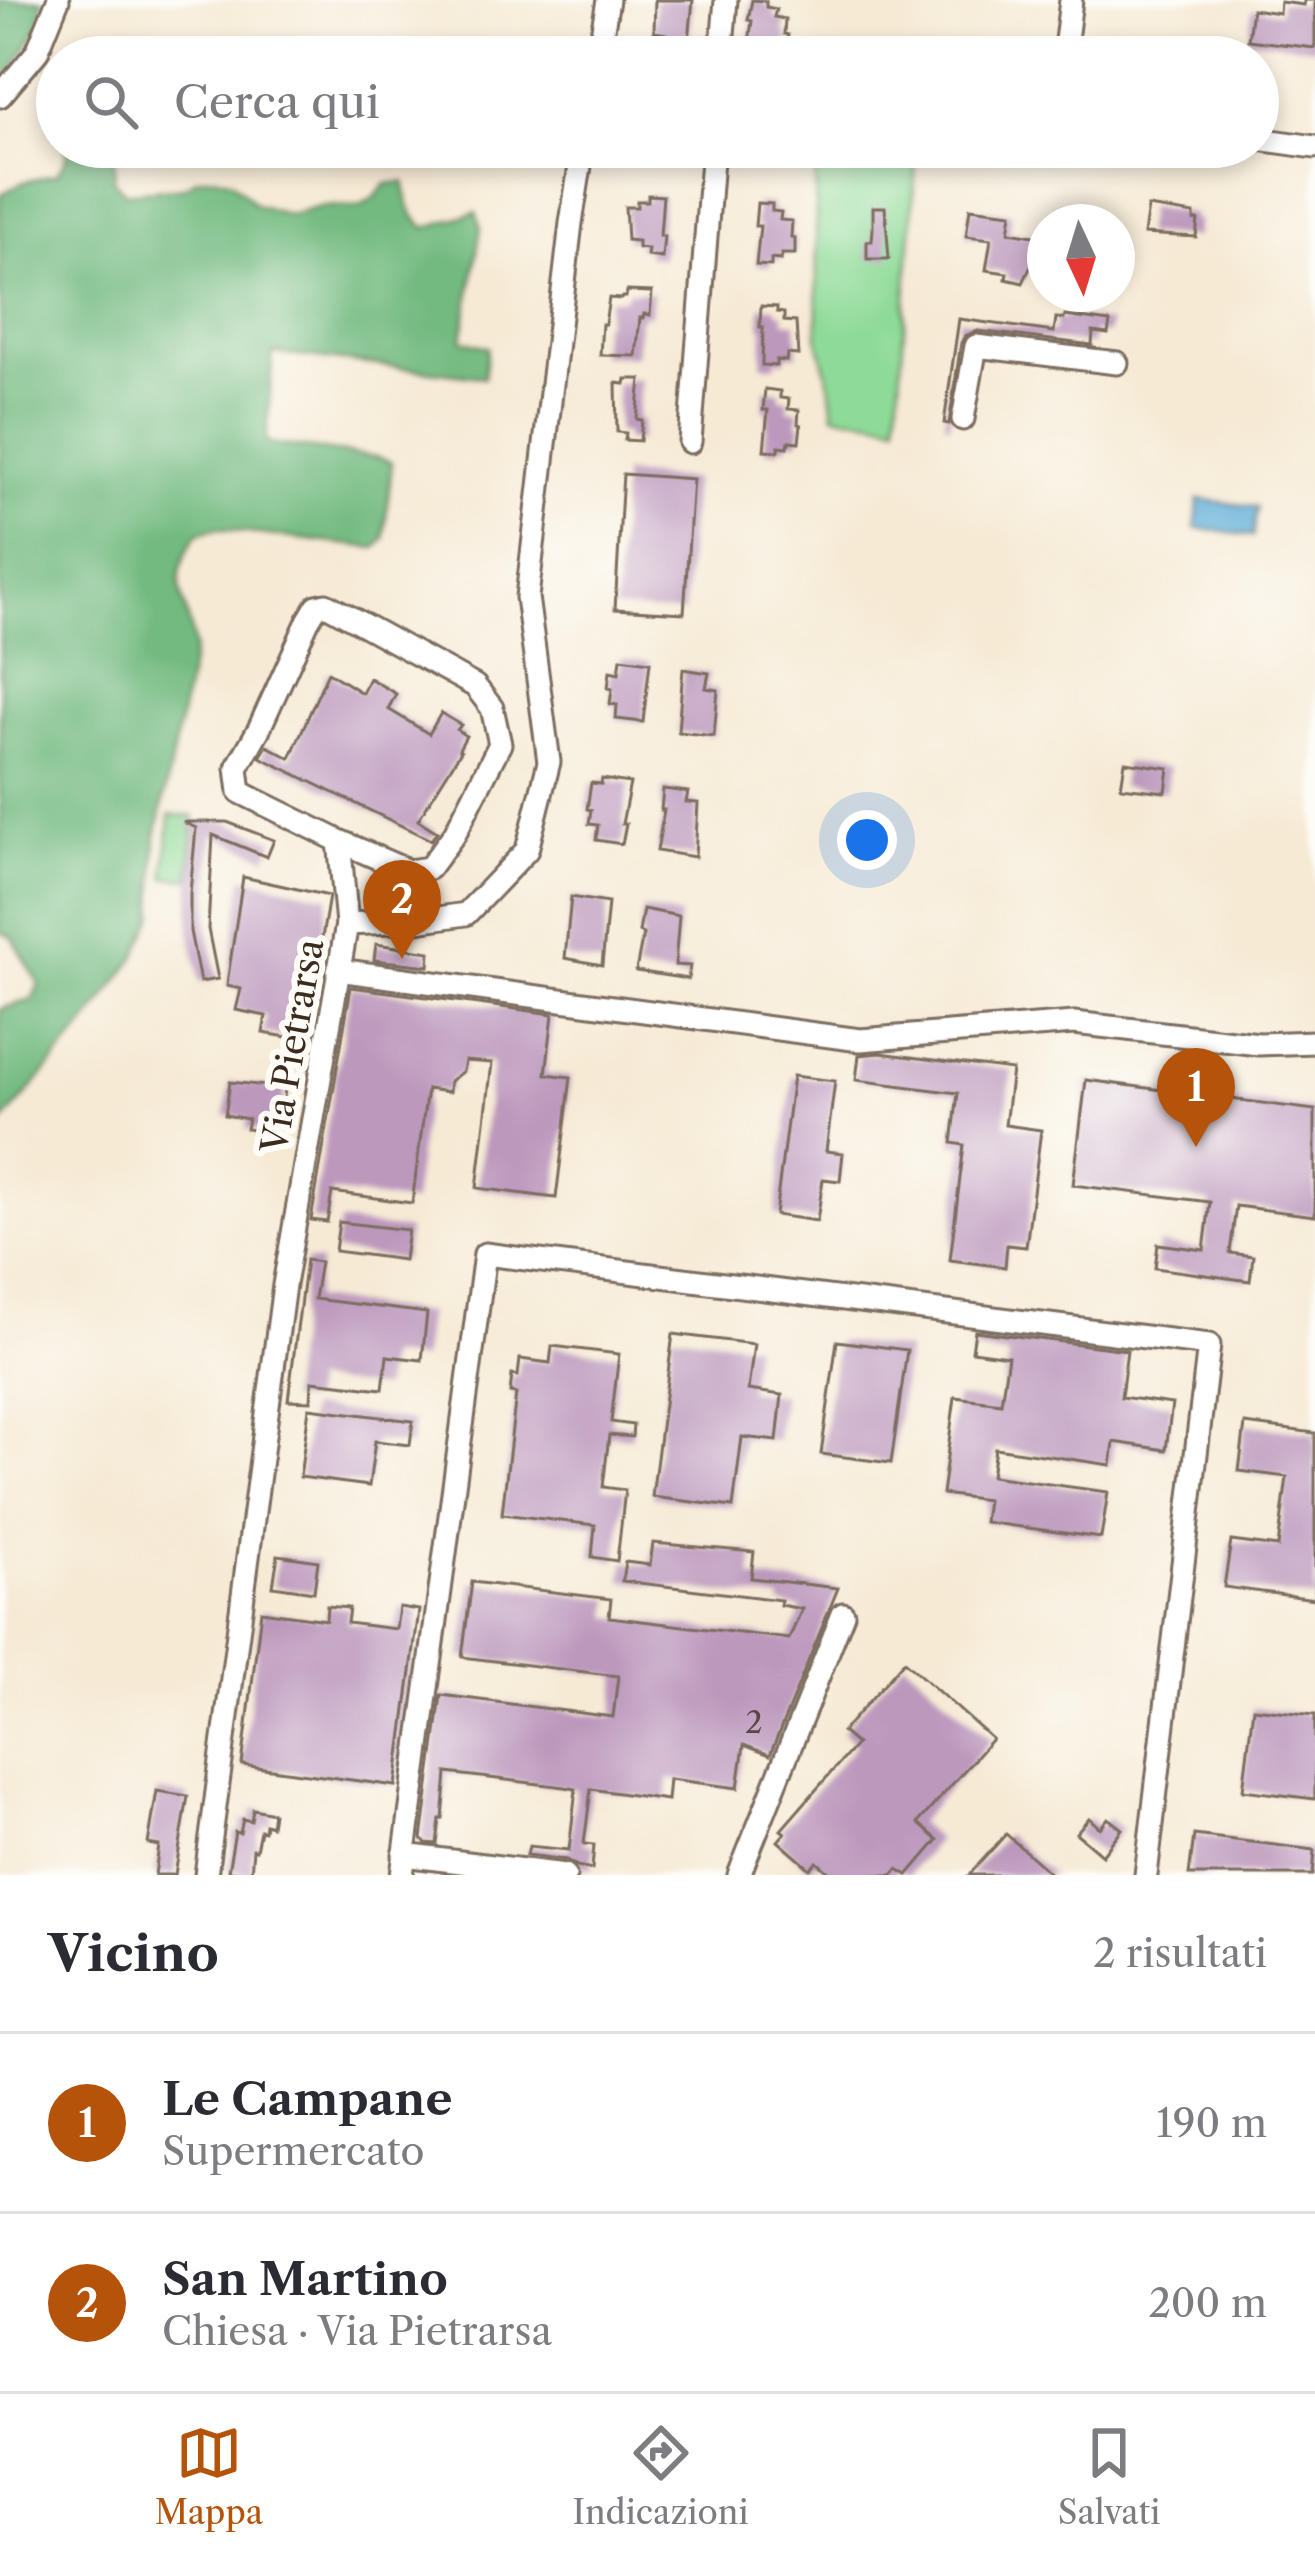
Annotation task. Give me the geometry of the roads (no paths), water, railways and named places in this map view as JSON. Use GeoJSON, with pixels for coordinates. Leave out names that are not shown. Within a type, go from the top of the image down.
{"type":"FeatureCollection","features":[{"type":"Feature","properties":{"kind":"street"},"geometry":{"type":"LineString","coordinates":[[43,36],[58,0]]}},
{"type":"Feature","properties":{"kind":"street"},"geometry":{"type":"LineString","coordinates":[[602,36],[608,0]]}},
{"type":"Feature","properties":{"kind":"street"},"geometry":{"type":"LineString","coordinates":[[724,36],[727,0]]}},
{"type":"Feature","properties":{"kind":"street"},"geometry":{"type":"LineString","coordinates":[[1067,36],[1071,0]]}},
{"type":"Feature","properties":{"kind":"street"},"geometry":{"type":"LineString","coordinates":[[0,96],[36,53]]}},
{"type":"Feature","properties":{"kind":"street"},"geometry":{"type":"LineString","coordinates":[[1279,142],[1315,147]]}},
{"type":"Feature","properties":{"kind":"street","name":"Via Pietrarsa"},"geometry":{"type":"LineString","coordinates":[[206,1875],[284,1286],[347,924],[417,922],[466,914],[527,850],[549,762],[527,598],[580,168]]}},
{"type":"Feature","properties":{"kind":"street"},"geometry":{"type":"LineString","coordinates":[[690,442],[711,168]]}},
{"type":"Feature","properties":{"kind":"street"},"geometry":{"type":"LineString","coordinates":[[963,418],[976,346],[1117,363]]}},
{"type":"Feature","properties":{"kind":"street"},"geometry":{"type":"LineString","coordinates":[[326,604],[475,686],[492,708],[500,743],[455,833],[429,868],[408,871],[339,841],[240,792],[237,768],[316,606],[326,604]]}},
{"type":"Feature","properties":{"kind":"street"},"geometry":{"type":"LineString","coordinates":[[339,841],[347,924]]}},
{"type":"Feature","properties":{"kind":"street"},"geometry":{"type":"LineString","coordinates":[[338,970],[860,1040],[1074,1023],[1258,1044],[1315,1042]]}},
{"type":"Feature","properties":{"kind":"street"},"geometry":{"type":"LineString","coordinates":[[565,1875],[403,1865],[485,1254],[1209,1345],[1146,1875]]}},
{"type":"Feature","properties":{"kind":"street"},"geometry":{"type":"LineString","coordinates":[[739,1875],[843,1614]]}},
{"type":"Feature","properties":{"kind":"water"},"geometry":{"type":"Polygon","coordinates":[[[1199,499],[1257,507],[1253,536],[1195,528],[1199,499]]]}},
{"type":"Feature","properties":{"kind":"place","name":"San Martino"},"geometry":{"type":"Point","coordinates":[402,959]}},
{"type":"Feature","properties":{"kind":"place","name":"Le Campane"},"geometry":{"type":"Point","coordinates":[1196,1147]}}]}
